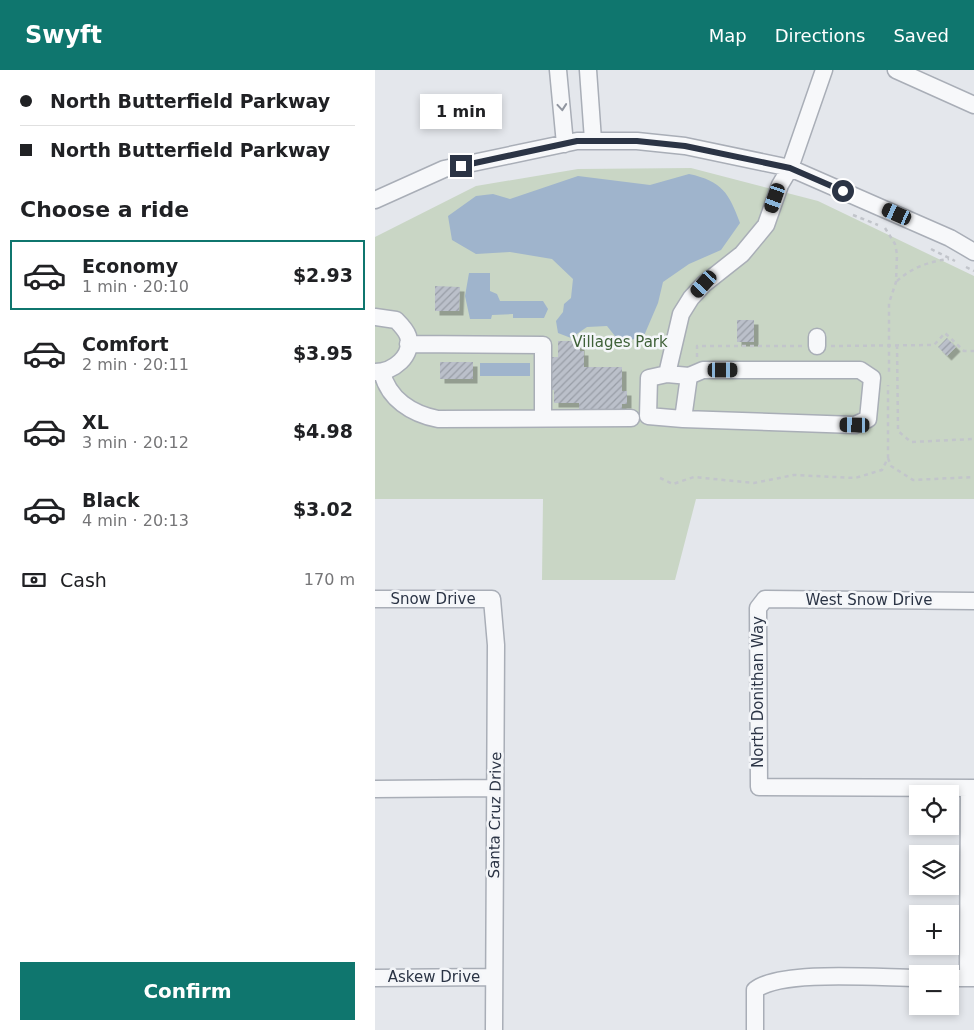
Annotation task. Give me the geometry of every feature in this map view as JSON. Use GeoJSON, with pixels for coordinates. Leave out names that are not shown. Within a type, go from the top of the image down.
{"type":"FeatureCollection","features":[{"type":"Feature","properties":{"kind":"street"},"geometry":{"type":"LineString","coordinates":[[558,70],[565,144]]}},
{"type":"Feature","properties":{"kind":"street"},"geometry":{"type":"LineString","coordinates":[[588,70],[593,140]]}},
{"type":"Feature","properties":{"kind":"street"},"geometry":{"type":"LineString","coordinates":[[667,374],[681,314],[691,298],[704,284],[742,254],[767,225],[780,185],[790,168],[824,70]]}},
{"type":"Feature","properties":{"kind":"street"},"geometry":{"type":"LineString","coordinates":[[896,70],[974,105]]}},
{"type":"Feature","properties":{"kind":"street"},"geometry":{"type":"LineString","coordinates":[[375,200],[444,169],[565,144],[593,140],[637,141],[685,146],[790,168],[950,238],[974,252]]}},
{"type":"Feature","properties":{"kind":"street"},"geometry":{"type":"LineString","coordinates":[[375,317],[396,320],[408,335],[409,344],[405,357],[399,364],[379,372],[398,401],[423,416],[438,419],[631,418]]}},
{"type":"Feature","properties":{"kind":"street"},"geometry":{"type":"LineString","coordinates":[[409,344],[543,345],[543,418]]}},
{"type":"Feature","properties":{"kind":"street"},"geometry":{"type":"LineString","coordinates":[[683,419],[693,370]]}},
{"type":"Feature","properties":{"kind":"street"},"geometry":{"type":"LineString","coordinates":[[693,370],[860,370],[872,378],[868,419],[855,425],[648,416],[649,378],[693,370]]}},
{"type":"Feature","properties":{"kind":"street","name":"Snow Drive"},"geometry":{"type":"LineString","coordinates":[[375,600],[492,600]]}},
{"type":"Feature","properties":{"kind":"street","name":"Santa Cruz Drive"},"geometry":{"type":"LineString","coordinates":[[492,600],[496,645],[494,1030]]}},
{"type":"Feature","properties":{"kind":"street","name":"West Snow Drive"},"geometry":{"type":"LineString","coordinates":[[765,600],[974,601]]}},
{"type":"Feature","properties":{"kind":"street","name":"North Donithan Way"},"geometry":{"type":"LineString","coordinates":[[765,600],[758,608],[759,787],[971,788]]}},
{"type":"Feature","properties":{"kind":"street"},"geometry":{"type":"LineString","coordinates":[[375,789],[495,788]]}},
{"type":"Feature","properties":{"kind":"street"},"geometry":{"type":"LineString","coordinates":[[971,788],[971,978]]}},
{"type":"Feature","properties":{"kind":"street","name":"Askew Drive"},"geometry":{"type":"LineString","coordinates":[[375,978],[494,977]]}},
{"type":"Feature","properties":{"kind":"street"},"geometry":{"type":"LineString","coordinates":[[755,1030],[755,990],[762,984],[792,977],[909,978]]}},
{"type":"Feature","properties":{"kind":"path"},"geometry":{"type":"LineString","coordinates":[[885,228],[895,244],[897,254],[896,282],[906,273],[923,265],[951,259]]}},
{"type":"Feature","properties":{"kind":"path"},"geometry":{"type":"LineString","coordinates":[[693,370],[697,346],[817,342],[933,345],[945,333],[964,350],[974,350]]}},
{"type":"Feature","properties":{"kind":"path"},"geometry":{"type":"LineString","coordinates":[[897,345],[898,431],[911,442],[974,439]]}},
{"type":"Feature","properties":{"kind":"path"},"geometry":{"type":"LineString","coordinates":[[889,458],[891,466],[913,480],[974,477]]}},
{"type":"Feature","properties":{"kind":"green space","name":"Villages Park"},"geometry":{"type":"Polygon","coordinates":[[[691,168],[818,201],[974,276],[974,499],[696,499],[675,580],[542,580],[543,499],[375,499],[375,237],[476,186],[578,169],[691,168]]]}},
{"type":"Feature","properties":{"kind":"water"},"geometry":{"type":"Polygon","coordinates":[[[689,174],[709,180],[723,190],[728,196],[740,223],[721,250],[689,264],[663,282],[658,303],[643,338],[619,341],[607,326],[587,327],[571,338],[558,333],[556,321],[563,312],[564,304],[571,298],[573,279],[552,259],[510,252],[476,254],[452,240],[448,216],[476,196],[493,194],[510,199],[578,176],[650,185],[689,174]]]}},
{"type":"Feature","properties":{"kind":"water"},"geometry":{"type":"Polygon","coordinates":[[[469,273],[490,273],[490,291],[497,294],[500,301],[543,301],[548,309],[544,318],[513,318],[513,314],[492,315],[491,319],[470,319],[465,296],[469,273]]]}},
{"type":"Feature","properties":{"kind":"water"},"geometry":{"type":"Polygon","coordinates":[[[480,363],[530,363],[530,376],[480,376],[480,363]]]}},
{"type":"Feature","properties":{"kind":"building"},"geometry":{"type":"Polygon","coordinates":[[[435,286],[460,287],[459,311],[435,311],[435,286]]]}},
{"type":"Feature","properties":{"kind":"building"},"geometry":{"type":"Polygon","coordinates":[[[737,320],[754,320],[754,342],[737,342],[737,320]]]}},
{"type":"Feature","properties":{"kind":"building"},"geometry":{"type":"Polygon","coordinates":[[[947,338],[956,347],[947,356],[938,347],[947,338]]]}},
{"type":"Feature","properties":{"kind":"building"},"geometry":{"type":"Polygon","coordinates":[[[558,341],[580,341],[580,351],[584,351],[584,367],[622,367],[622,391],[627,391],[627,404],[622,404],[622,411],[579,411],[579,403],[554,403],[554,390],[551,390],[551,357],[558,357],[558,341]]]}},
{"type":"Feature","properties":{"kind":"building"},"geometry":{"type":"Polygon","coordinates":[[[440,362],[473,362],[473,379],[440,379],[440,362]]]}},
{"type":"Feature","properties":{"kind":"route"},"geometry":{"type":"LineString","coordinates":[[461,166],[577,141],[637,141],[685,146],[790,168],[843,191]]}}]}
